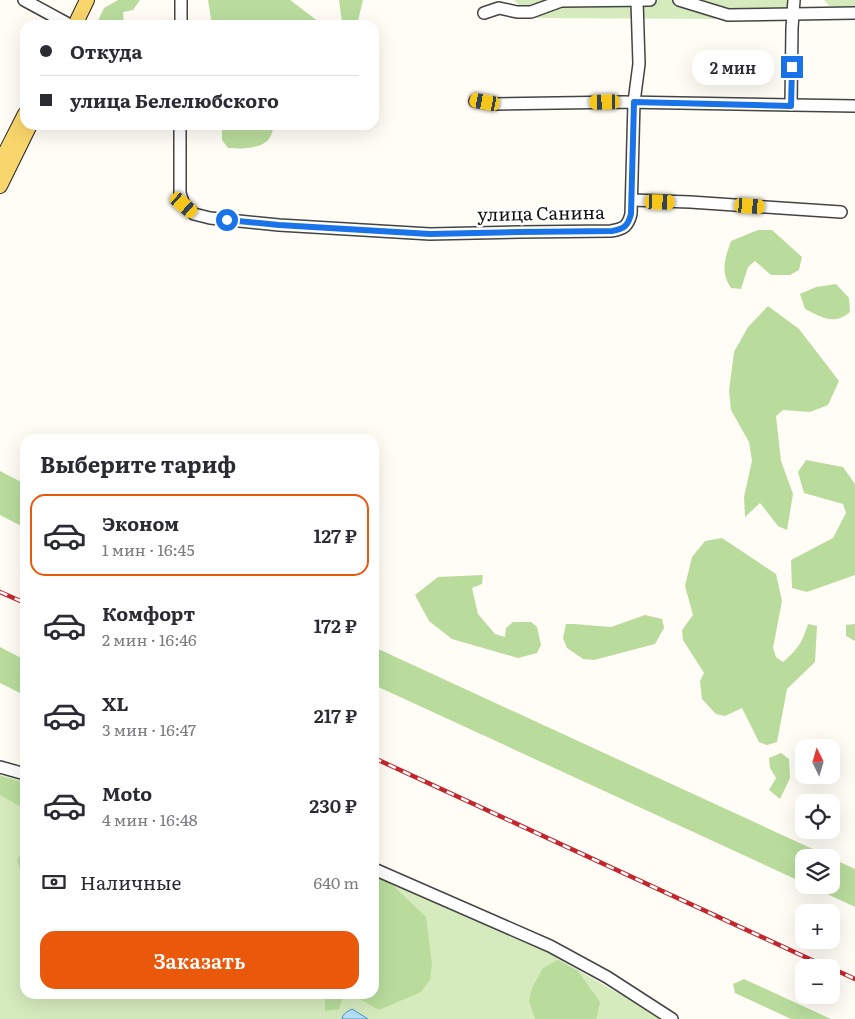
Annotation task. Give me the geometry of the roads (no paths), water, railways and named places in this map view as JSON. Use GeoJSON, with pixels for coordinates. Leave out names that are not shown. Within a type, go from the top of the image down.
{"type":"FeatureCollection","features":[{"type":"Feature","properties":{"kind":"main road"},"geometry":{"type":"LineString","coordinates":[[77,20],[87,0]]}},
{"type":"Feature","properties":{"kind":"main road"},"geometry":{"type":"LineString","coordinates":[[0,163],[20,124]]}},
{"type":"Feature","properties":{"kind":"main road"},"geometry":{"type":"LineString","coordinates":[[0,186],[28,130]]}},
{"type":"Feature","properties":{"kind":"street"},"geometry":{"type":"LineString","coordinates":[[24,0],[61,20]]}},
{"type":"Feature","properties":{"kind":"street"},"geometry":{"type":"LineString","coordinates":[[181,0],[181,20]]}},
{"type":"Feature","properties":{"kind":"street"},"geometry":{"type":"LineString","coordinates":[[484,13],[501,4],[517,12],[531,12],[561,1],[650,0]]}},
{"type":"Feature","properties":{"kind":"street"},"geometry":{"type":"LineString","coordinates":[[679,0],[728,15],[855,13]]}},
{"type":"Feature","properties":{"kind":"street"},"geometry":{"type":"LineString","coordinates":[[791,106],[794,0]]}},
{"type":"Feature","properties":{"kind":"street","name":"улица Санина"},"geometry":{"type":"LineString","coordinates":[[180,130],[180,193],[184,205],[194,214],[210,218],[279,225],[430,234],[618,230],[624,228],[629,222],[631,214],[634,102],[639,64],[637,1]]}},
{"type":"Feature","properties":{"kind":"street"},"geometry":{"type":"LineString","coordinates":[[475,100],[495,104],[634,102],[855,106]]}},
{"type":"Feature","properties":{"kind":"street"},"geometry":{"type":"LineString","coordinates":[[632,200],[841,212]]}},
{"type":"Feature","properties":{"kind":"street"},"geometry":{"type":"LineString","coordinates":[[0,767],[20,773]]}},
{"type":"Feature","properties":{"kind":"street"},"geometry":{"type":"LineString","coordinates":[[379,871],[550,946],[607,977],[672,1019]]}},
{"type":"Feature","properties":{"kind":"water"},"geometry":{"type":"Polygon","coordinates":[[[352,1009],[368,1019],[342,1019],[344,1014],[352,1009]]]}},
{"type":"Feature","properties":{"kind":"railway"},"geometry":{"type":"LineString","coordinates":[[0,592],[20,601]]}},
{"type":"Feature","properties":{"kind":"railway"},"geometry":{"type":"LineString","coordinates":[[379,760],[810,959]]}},
{"type":"Feature","properties":{"kind":"railway"},"geometry":{"type":"LineString","coordinates":[[840,972],[855,979]]}}]}
